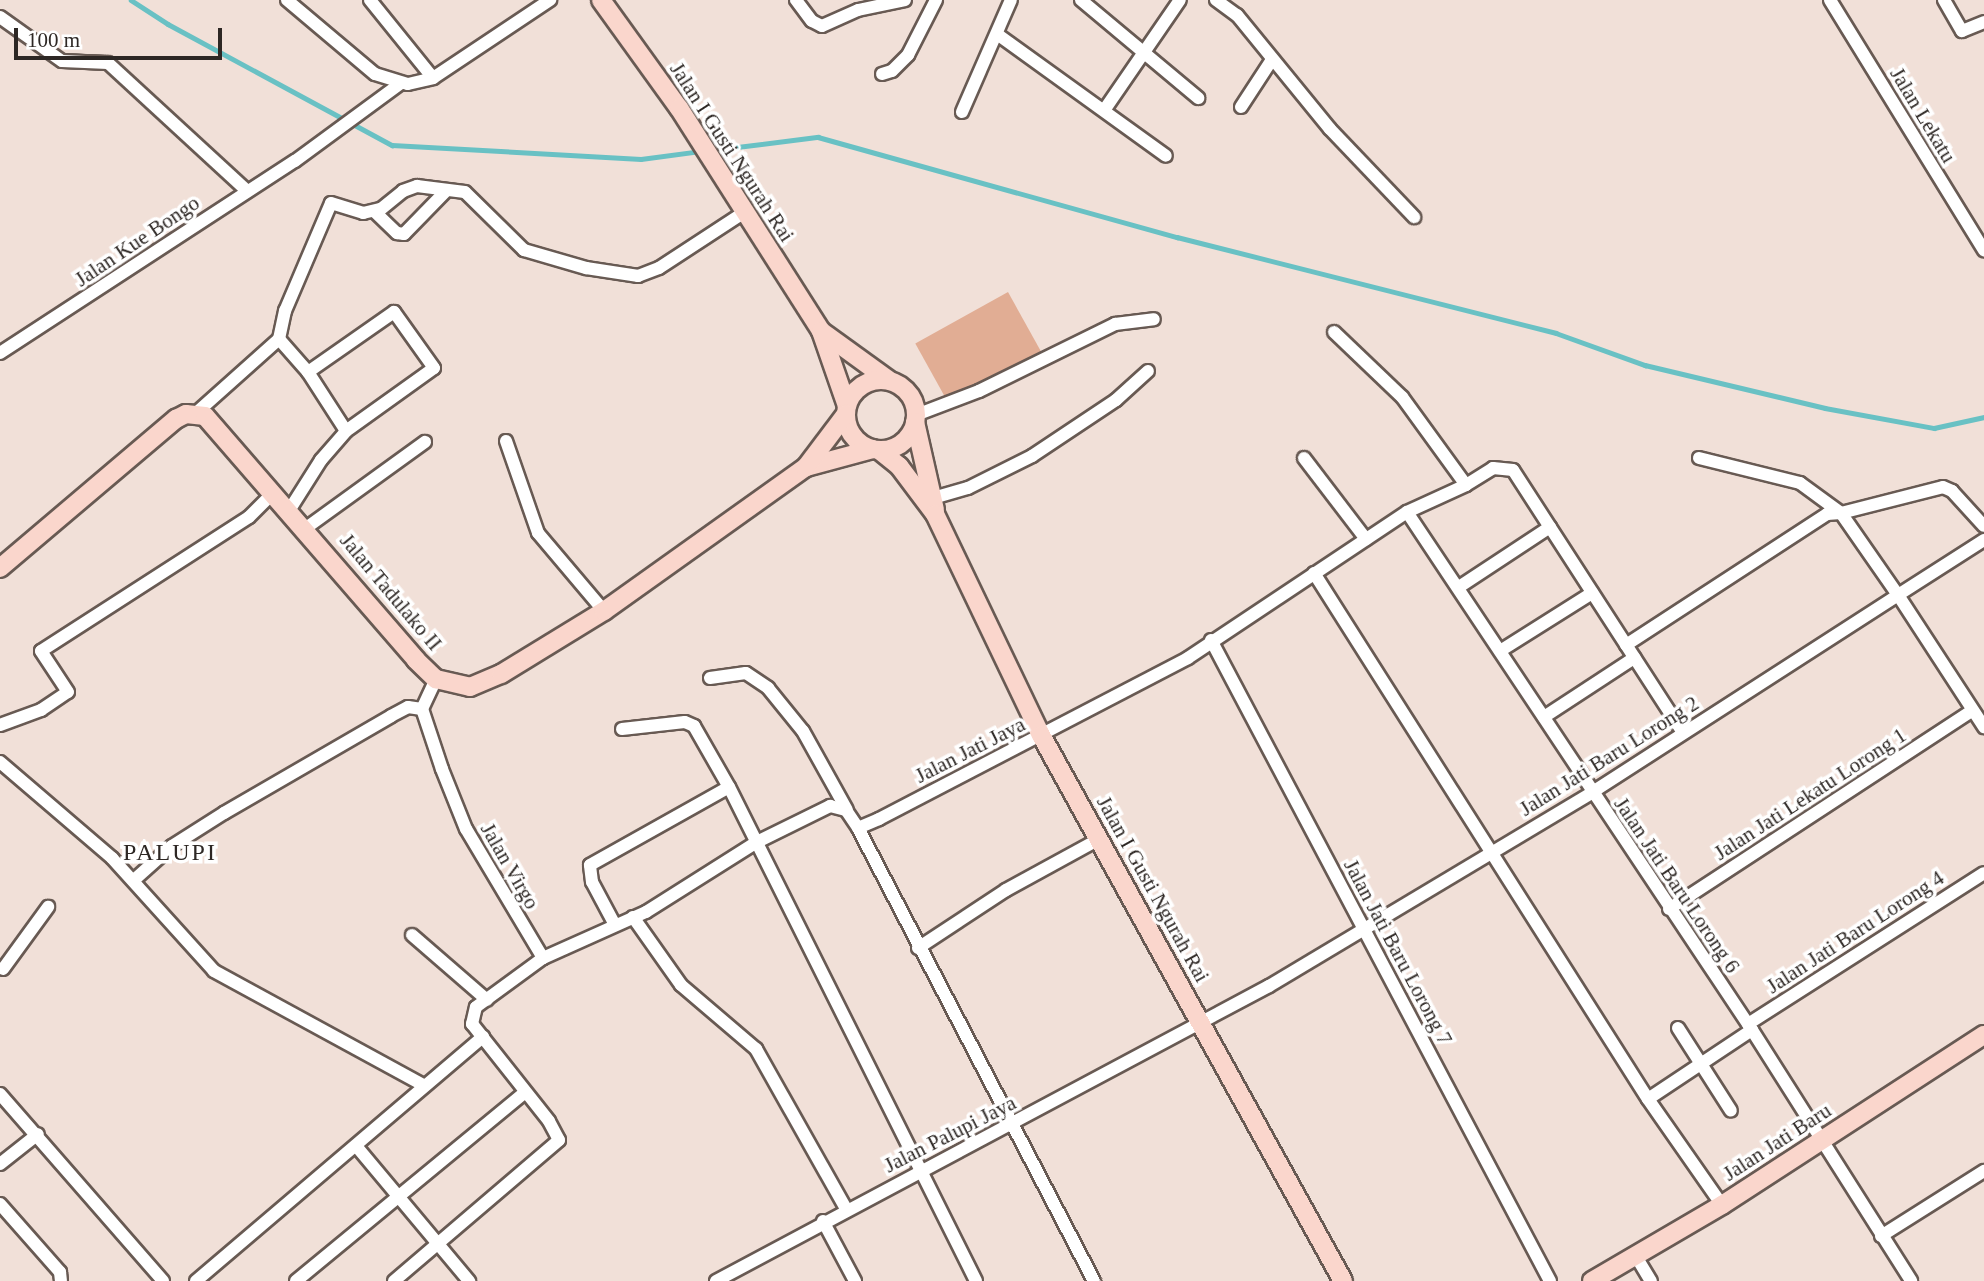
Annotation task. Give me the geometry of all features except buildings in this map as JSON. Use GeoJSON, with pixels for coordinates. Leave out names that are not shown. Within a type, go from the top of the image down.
{"type":"FeatureCollection","features":[{"type":"Feature","properties":{"kind":"main road","name":"Jalan I Gusti Ngurah Rai"},"geometry":{"type":"LineString","coordinates":[[601,0],[679,108],[743,213],[821,331],[846,410]]}},
{"type":"Feature","properties":{"kind":"main road","name":"Jalan I Gusti Ngurah Rai"},"geometry":{"type":"LineString","coordinates":[[821,331],[890,381]]}},
{"type":"Feature","properties":{"kind":"main road"},"geometry":{"type":"LineString","coordinates":[[806,467],[898,446],[916,419],[908,392],[890,381],[869,382],[859,387],[846,410],[850,432],[876,449]]}},
{"type":"Feature","properties":{"kind":"main road","name":"Jalan Tadulako II"},"geometry":{"type":"LineString","coordinates":[[195,414],[211,419],[436,678],[457,687],[483,683],[604,611],[806,467],[846,410]]}},
{"type":"Feature","properties":{"kind":"main road"},"geometry":{"type":"LineString","coordinates":[[0,568],[176,419],[195,414]]}},
{"type":"Feature","properties":{"kind":"main road","name":"Jalan I Gusti Ngurah Rai"},"geometry":{"type":"LineString","coordinates":[[916,419],[934,506],[1041,735],[1343,1281]]}},
{"type":"Feature","properties":{"kind":"main road","name":"Jalan I Gusti Ngurah Rai"},"geometry":{"type":"LineString","coordinates":[[876,449],[899,466],[934,506]]}},
{"type":"Feature","properties":{"kind":"main road","name":"Jalan Jati Baru"},"geometry":{"type":"LineString","coordinates":[[1592,1281],[1637,1258],[1722,1205],[1984,1035]]}},
{"type":"Feature","properties":{"kind":"street"},"geometry":{"type":"LineString","coordinates":[[287,0],[375,74],[400,84],[433,78],[550,0]]}},
{"type":"Feature","properties":{"kind":"street"},"geometry":{"type":"LineString","coordinates":[[370,0],[433,78]]}},
{"type":"Feature","properties":{"kind":"street"},"geometry":{"type":"LineString","coordinates":[[796,0],[812,21],[822,26],[858,10],[905,0]]}},
{"type":"Feature","properties":{"kind":"street"},"geometry":{"type":"LineString","coordinates":[[882,74],[892,71],[908,55],[936,0]]}},
{"type":"Feature","properties":{"kind":"street"},"geometry":{"type":"LineString","coordinates":[[962,112],[1011,0]]}},
{"type":"Feature","properties":{"kind":"street"},"geometry":{"type":"LineString","coordinates":[[1105,109],[1180,0]]}},
{"type":"Feature","properties":{"kind":"street"},"geometry":{"type":"LineString","coordinates":[[1216,0],[1237,15],[1271,61],[1414,217]]}},
{"type":"Feature","properties":{"kind":"street","name":"Jalan Lekatu"},"geometry":{"type":"LineString","coordinates":[[1830,0],[1984,250]]}},
{"type":"Feature","properties":{"kind":"street"},"geometry":{"type":"LineString","coordinates":[[1944,0],[1962,31],[1984,22]]}},
{"type":"Feature","properties":{"kind":"street"},"geometry":{"type":"LineString","coordinates":[[1085,1],[1198,98]]}},
{"type":"Feature","properties":{"kind":"street"},"geometry":{"type":"LineString","coordinates":[[0,17],[62,61],[108,63],[247,191]]}},
{"type":"Feature","properties":{"kind":"street"},"geometry":{"type":"LineString","coordinates":[[997,34],[1105,109],[1166,156]]}},
{"type":"Feature","properties":{"kind":"street"},"geometry":{"type":"LineString","coordinates":[[1241,107],[1271,61]]}},
{"type":"Feature","properties":{"kind":"street","name":"Jalan Kue Bongo"},"geometry":{"type":"LineString","coordinates":[[0,352],[295,161],[369,110],[400,84]]}},
{"type":"Feature","properties":{"kind":"street"},"geometry":{"type":"LineString","coordinates":[[374,211],[417,186],[465,192],[524,250],[586,268],[638,276],[659,268],[743,213]]}},
{"type":"Feature","properties":{"kind":"street"},"geometry":{"type":"LineString","coordinates":[[195,414],[279,339],[285,311],[331,203],[374,211],[397,233],[404,234],[446,191]]}},
{"type":"Feature","properties":{"kind":"street"},"geometry":{"type":"LineString","coordinates":[[290,509],[321,460],[346,431],[433,366],[394,312],[308,372]]}},
{"type":"Feature","properties":{"kind":"street"},"geometry":{"type":"LineString","coordinates":[[916,419],[1115,324],[1154,319]]}},
{"type":"Feature","properties":{"kind":"street"},"geometry":{"type":"LineString","coordinates":[[1334,332],[1402,397],[1466,485]]}},
{"type":"Feature","properties":{"kind":"street"},"geometry":{"type":"LineString","coordinates":[[279,339],[308,372],[346,431]]}},
{"type":"Feature","properties":{"kind":"street"},"geometry":{"type":"LineString","coordinates":[[934,506],[1031,456],[1105,407],[1148,371]]}},
{"type":"Feature","properties":{"kind":"street"},"geometry":{"type":"LineString","coordinates":[[506,441],[537,533],[604,611]]}},
{"type":"Feature","properties":{"kind":"street"},"geometry":{"type":"LineString","coordinates":[[306,528],[425,442]]}},
{"type":"Feature","properties":{"kind":"street"},"geometry":{"type":"LineString","coordinates":[[1304,458],[1366,539]]}},
{"type":"Feature","properties":{"kind":"street"},"geometry":{"type":"LineString","coordinates":[[1699,458],[1800,483],[1841,513],[1984,727]]}},
{"type":"Feature","properties":{"kind":"street","name":"Jalan Jati Jaya"},"geometry":{"type":"LineString","coordinates":[[858,828],[1166,670],[1407,512],[1466,485],[1493,468],[1513,470],[1550,527]]}},
{"type":"Feature","properties":{"kind":"street"},"geometry":{"type":"LineString","coordinates":[[1626,645],[1821,516],[1943,487],[1952,491],[1984,526]]}},
{"type":"Feature","properties":{"kind":"street"},"geometry":{"type":"LineString","coordinates":[[0,725],[41,710],[68,692],[41,651],[249,517],[274,492]]}},
{"type":"Feature","properties":{"kind":"street","name":"Jalan Jati Baru Lorong 6"},"geometry":{"type":"LineString","coordinates":[[1407,512],[1459,587],[1591,793],[1750,1027],[1911,1281]]}},
{"type":"Feature","properties":{"kind":"street"},"geometry":{"type":"LineString","coordinates":[[1459,587],[1550,527],[1683,733]]}},
{"type":"Feature","properties":{"kind":"street","name":"Jalan Jati Baru Lorong 2"},"geometry":{"type":"LineString","coordinates":[[1202,1024],[1591,793],[1984,540]]}},
{"type":"Feature","properties":{"kind":"street"},"geometry":{"type":"LineString","coordinates":[[1314,573],[1647,1099],[1722,1205]]}},
{"type":"Feature","properties":{"kind":"street"},"geometry":{"type":"LineString","coordinates":[[1500,651],[1592,593]]}},
{"type":"Feature","properties":{"kind":"street","name":"Jalan Jati Baru Lorong 7"},"geometry":{"type":"LineString","coordinates":[[1211,640],[1550,1281]]}},
{"type":"Feature","properties":{"kind":"street"},"geometry":{"type":"LineString","coordinates":[[1544,717],[1634,658]]}},
{"type":"Feature","properties":{"kind":"street"},"geometry":{"type":"LineString","coordinates":[[710,678],[746,673],[768,688],[803,732],[858,828],[918,948],[1094,1281]]}},
{"type":"Feature","properties":{"kind":"street"},"geometry":{"type":"LineString","coordinates":[[134,880],[172,846],[224,813],[408,707],[422,709],[436,678]]}},
{"type":"Feature","properties":{"kind":"street","name":"Jalan Virgo"},"geometry":{"type":"LineString","coordinates":[[422,709],[466,829],[543,958]]}},
{"type":"Feature","properties":{"kind":"street","name":"Jalan Jati Lekatu Lorong 1"},"geometry":{"type":"LineString","coordinates":[[1669,909],[1972,711]]}},
{"type":"Feature","properties":{"kind":"street"},"geometry":{"type":"LineString","coordinates":[[622,729],[685,722],[694,726],[729,787],[918,1172],[976,1281]]}},
{"type":"Feature","properties":{"kind":"street"},"geometry":{"type":"LineString","coordinates":[[0,762],[45,796],[134,880],[203,960],[230,983],[423,1086]]}},
{"type":"Feature","properties":{"kind":"street"},"geometry":{"type":"LineString","coordinates":[[615,925],[592,883],[590,865],[729,787]]}},
{"type":"Feature","properties":{"kind":"street"},"geometry":{"type":"LineString","coordinates":[[394,1281],[557,1144],[555,1128],[483,1037],[471,1016],[487,1000],[543,958],[633,917],[755,843],[830,806],[849,813]]}},
{"type":"Feature","properties":{"kind":"street"},"geometry":{"type":"LineString","coordinates":[[918,948],[1006,890],[1099,839]]}},
{"type":"Feature","properties":{"kind":"street","name":"Jalan Jati Baru Lorong 4"},"geometry":{"type":"LineString","coordinates":[[1647,1099],[1701,1064],[1750,1027],[1984,873]]}},
{"type":"Feature","properties":{"kind":"street"},"geometry":{"type":"LineString","coordinates":[[1,969],[48,907]]}},
{"type":"Feature","properties":{"kind":"street"},"geometry":{"type":"LineString","coordinates":[[633,917],[681,985],[756,1049],[846,1209]]}},
{"type":"Feature","properties":{"kind":"street"},"geometry":{"type":"LineString","coordinates":[[412,934],[487,1000]]}},
{"type":"Feature","properties":{"kind":"street","name":"Jalan Palupi Jaya"},"geometry":{"type":"LineString","coordinates":[[716,1281],[823,1221],[1011,1126],[1202,1024]]}},
{"type":"Feature","properties":{"kind":"street"},"geometry":{"type":"LineString","coordinates":[[1678,1028],[1731,1111]]}},
{"type":"Feature","properties":{"kind":"street"},"geometry":{"type":"LineString","coordinates":[[196,1281],[357,1147],[423,1086],[483,1037]]}},
{"type":"Feature","properties":{"kind":"street"},"geometry":{"type":"LineString","coordinates":[[296,1281],[525,1092]]}},
{"type":"Feature","properties":{"kind":"street"},"geometry":{"type":"LineString","coordinates":[[0,1094],[163,1281]]}},
{"type":"Feature","properties":{"kind":"street"},"geometry":{"type":"LineString","coordinates":[[0,1164],[37,1135]]}},
{"type":"Feature","properties":{"kind":"street"},"geometry":{"type":"LineString","coordinates":[[357,1147],[469,1281]]}},
{"type":"Feature","properties":{"kind":"street"},"geometry":{"type":"LineString","coordinates":[[1881,1236],[1984,1171]]}},
{"type":"Feature","properties":{"kind":"street"},"geometry":{"type":"LineString","coordinates":[[0,1204],[60,1272],[61,1281]]}},
{"type":"Feature","properties":{"kind":"street"},"geometry":{"type":"LineString","coordinates":[[823,1221],[855,1281]]}},
{"type":"Feature","properties":{"kind":"street"},"geometry":{"type":"LineString","coordinates":[[1637,1258],[1651,1281]]}},
{"type":"Feature","properties":{"kind":"shaded area"},"geometry":{"type":"Polygon","coordinates":[[[1008,292],[1042,354],[950,405],[915,343],[1008,292]]]}},
{"type":"Feature","properties":{"kind":"waterway"},"geometry":{"type":"LineString","coordinates":[[131,0],[168,24],[392,145],[641,159],[701,151]]}},
{"type":"Feature","properties":{"kind":"waterway"},"geometry":{"type":"LineString","coordinates":[[713,150],[818,137],[1177,237],[1556,333],[1645,365],[1825,408],[1934,428],[1984,417]]}},
{"type":"Feature","properties":{"kind":"district","name":"PALUPI"},"geometry":{"type":"Point","coordinates":[170,853]}}]}
